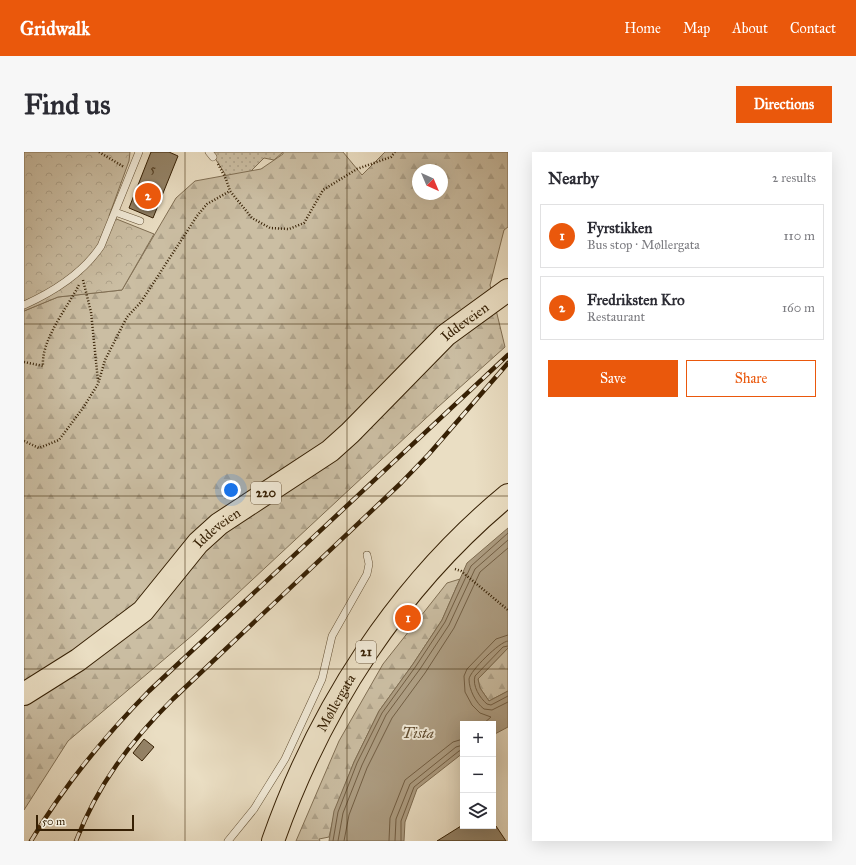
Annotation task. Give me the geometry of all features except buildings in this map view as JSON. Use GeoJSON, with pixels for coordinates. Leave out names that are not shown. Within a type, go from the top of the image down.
{"type":"FeatureCollection","features":[{"type":"Feature","properties":{"kind":"main road","name":"Iddeveien"},"geometry":{"type":"LineString","coordinates":[[24,694],[78,660],[133,620],[156,596],[198,543],[219,524],[330,451],[370,414],[446,335],[508,290]]}},
{"type":"Feature","properties":{"kind":"main road","name":"Møllergata"},"geometry":{"type":"LineString","coordinates":[[273,841],[292,789],[320,730],[344,686],[364,654],[385,624],[432,568],[476,523],[508,495]]}},
{"type":"Feature","properties":{"kind":"lane"},"geometry":{"type":"LineString","coordinates":[[24,305],[38,299],[92,260],[101,246],[138,152]]}},
{"type":"Feature","properties":{"kind":"lane"},"geometry":{"type":"LineString","coordinates":[[115,212],[140,221]]}},
{"type":"Feature","properties":{"kind":"lane"},"geometry":{"type":"LineString","coordinates":[[228,841],[254,809],[285,759],[322,679],[332,636],[366,574],[369,564],[367,555]]}},
{"type":"Feature","properties":{"kind":"path"},"geometry":{"type":"LineString","coordinates":[[99,152],[131,171]]}},
{"type":"Feature","properties":{"kind":"path"},"geometry":{"type":"LineString","coordinates":[[211,155],[226,179],[230,191],[252,218],[270,228],[289,229],[304,223],[323,190],[357,169],[391,157],[395,152]]}},
{"type":"Feature","properties":{"kind":"path"},"geometry":{"type":"LineString","coordinates":[[24,441],[39,448],[59,440],[98,384],[105,360],[127,317],[140,302],[197,216],[207,204],[230,191]]}},
{"type":"Feature","properties":{"kind":"path"},"geometry":{"type":"LineString","coordinates":[[24,362],[43,366],[42,357],[48,342],[82,278],[91,312],[98,384]]}},
{"type":"Feature","properties":{"kind":"path"},"geometry":{"type":"LineString","coordinates":[[450,568],[455,563]]}},
{"type":"Feature","properties":{"kind":"path"},"geometry":{"type":"LineString","coordinates":[[461,571],[508,610]]}},
{"type":"Feature","properties":{"kind":"green space"},"geometry":{"type":"Polygon","coordinates":[[[24,152],[130,152],[129,161],[109,216],[154,234],[122,290],[58,297],[24,311],[24,152]]]}},
{"type":"Feature","properties":{"kind":"green space"},"geometry":{"type":"Polygon","coordinates":[[[211,152],[283,152],[274,160],[264,158],[234,188],[211,152]]]}},
{"type":"Feature","properties":{"kind":"green space"},"geometry":{"type":"Polygon","coordinates":[[[283,152],[343,152],[362,175],[385,152],[508,152],[508,227],[504,230],[490,285],[505,347],[438,407],[194,634],[68,741],[24,810],[24,311],[58,297],[122,290],[176,198],[195,181],[261,169],[283,154],[283,152]]]}},
{"type":"Feature","properties":{"kind":"green space"},"geometry":{"type":"Polygon","coordinates":[[[460,579],[442,620],[413,664],[379,711],[354,762],[335,811],[329,837],[319,839],[320,841],[296,841],[339,741],[383,664],[447,583],[460,579]]]}},
{"type":"Feature","properties":{"kind":"green space"},"geometry":{"type":"Polygon","coordinates":[[[508,648],[508,691],[489,701],[480,688],[478,679],[508,648]]]}},
{"type":"Feature","properties":{"kind":"water","name":"Tista"},"geometry":{"type":"Polygon","coordinates":[[[508,528],[508,648],[478,679],[480,688],[489,701],[508,691],[508,727],[496,733],[496,721],[460,721],[460,755],[417,789],[405,822],[404,841],[329,841],[334,811],[354,762],[379,711],[413,664],[442,620],[467,563],[508,528]]]}},
{"type":"Feature","properties":{"kind":"railway"},"geometry":{"type":"LineString","coordinates":[[31,841],[57,800],[100,744],[149,691],[508,355]]}},
{"type":"Feature","properties":{"kind":"railway"},"geometry":{"type":"LineString","coordinates":[[76,841],[94,801],[105,782],[129,748],[157,715],[401,483],[429,454],[508,363]]}},
{"type":"Feature","properties":{"kind":"place","name":"Fredriksten Kro"},"geometry":{"type":"Point","coordinates":[148,196]}},
{"type":"Feature","properties":{"kind":"place","name":"Fyrstikken"},"geometry":{"type":"Point","coordinates":[408,618]}}]}
